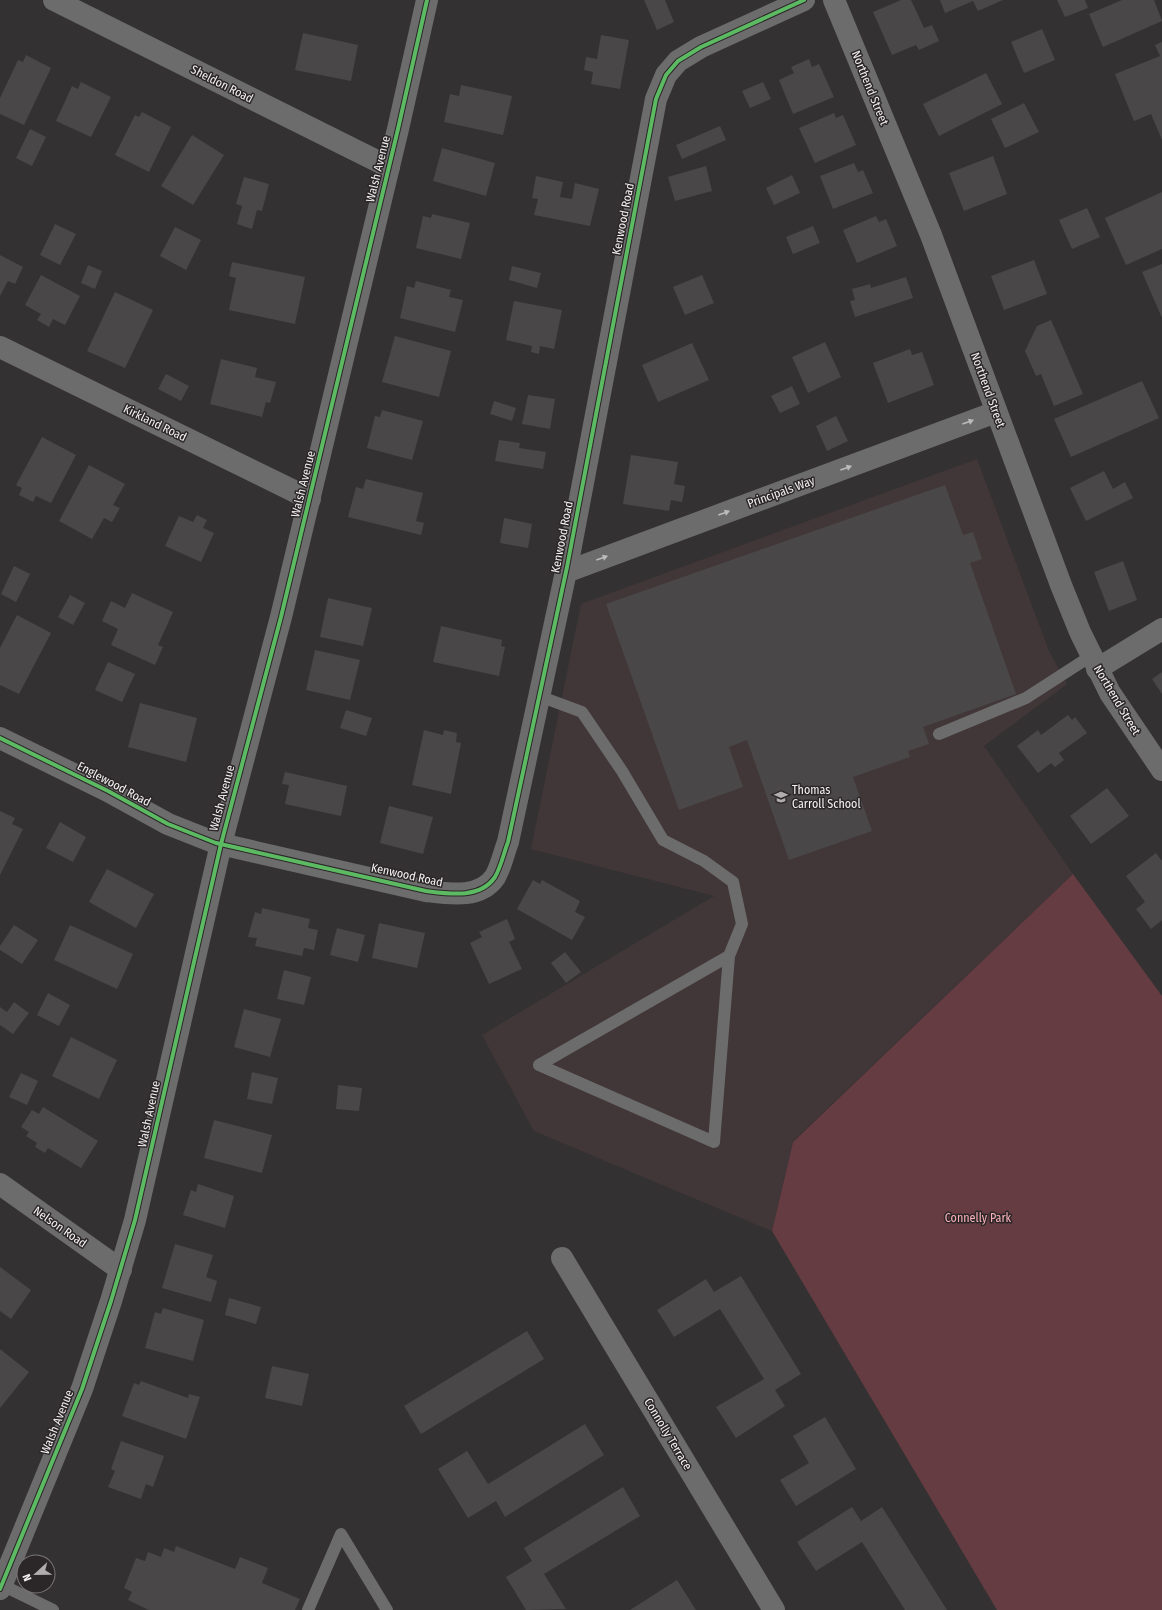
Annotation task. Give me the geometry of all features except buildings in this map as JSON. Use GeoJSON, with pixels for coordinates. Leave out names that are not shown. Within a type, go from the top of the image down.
{"type":"FeatureCollection","features":[{"type":"Feature","properties":{"kind":"street","name":"Sheldon Road"},"geometry":{"type":"LineString","coordinates":[[54,0],[389,167]]}},
{"type":"Feature","properties":{"kind":"street","name":"Walsh Avenue"},"geometry":{"type":"LineString","coordinates":[[1,1587],[82,1389],[120,1270],[152,1150],[220,844],[281,618],[310,499],[427,0]]}},
{"type":"Feature","properties":{"kind":"street","name":"Kenwood Road"},"geometry":{"type":"LineString","coordinates":[[220,844],[426,891],[448,894],[469,893],[483,889],[495,876],[508,842],[566,572],[656,99],[666,75],[678,61],[701,47],[804,0]]}},
{"type":"Feature","properties":{"kind":"street","name":"Northend Street"},"geometry":{"type":"LineString","coordinates":[[834,0],[931,235],[1060,585],[1094,662],[1110,693],[1162,770]]}},
{"type":"Feature","properties":{"kind":"street","name":"Kirkland Road"},"geometry":{"type":"LineString","coordinates":[[0,347],[310,499]]}},
{"type":"Feature","properties":{"kind":"street","name":"Principals Way"},"geometry":{"type":"LineString","coordinates":[[566,572],[996,412]]}},
{"type":"Feature","properties":{"kind":"street"},"geometry":{"type":"LineString","coordinates":[[1094,662],[1162,629]]}},
{"type":"Feature","properties":{"kind":"street","name":"Englewood Road"},"geometry":{"type":"LineString","coordinates":[[0,738],[108,791],[168,824],[220,844]]}},
{"type":"Feature","properties":{"kind":"street","name":"Nelson Road"},"geometry":{"type":"LineString","coordinates":[[0,1184],[120,1270]]}},
{"type":"Feature","properties":{"kind":"street","name":"Connolly Terrace"},"geometry":{"type":"LineString","coordinates":[[562,1258],[774,1610]]}},
{"type":"Feature","properties":{"kind":"lane"},"geometry":{"type":"LineString","coordinates":[[939,734],[1026,698],[1094,662]]}},
{"type":"Feature","properties":{"kind":"lane"},"geometry":{"type":"LineString","coordinates":[[539,696],[582,712],[622,771],[663,840],[704,861],[734,882],[742,924],[730,956],[714,1142],[539,1066],[730,956]]}},
{"type":"Feature","properties":{"kind":"lane"},"geometry":{"type":"LineString","coordinates":[[308,1610],[341,1534],[387,1610]]}},
{"type":"Feature","properties":{"kind":"lane"},"geometry":{"type":"LineString","coordinates":[[1,1587],[53,1610]]}},
{"type":"Feature","properties":{"kind":"shaded area","name":"Thomas Carroll School"},"geometry":{"type":"Polygon","coordinates":[[[977,459],[1049,651],[1067,684],[984,746],[1073,874],[793,1141],[772,1231],[534,1131],[482,1035],[714,896],[531,849],[581,604],[977,459]]]}},
{"type":"Feature","properties":{"kind":"green space","name":"Connelly Park"},"geometry":{"type":"Polygon","coordinates":[[[1073,874],[1162,996],[1162,1610],[997,1610],[772,1231],[793,1142],[1073,874]]]}},
{"type":"Feature","properties":{"kind":"cycle path"},"geometry":{"type":"LineString","coordinates":[[0,1589],[82,1389],[111,1301],[135,1220],[221,844],[281,617],[398,129],[427,0]]}},
{"type":"Feature","properties":{"kind":"cycle path"},"geometry":{"type":"LineString","coordinates":[[0,738],[108,791],[168,824],[216,843],[426,891],[454,894],[464,893],[473,892],[489,884],[497,873],[508,842],[567,567],[656,99],[666,75],[678,61],[701,47],[804,0]]}},
{"type":"Feature","properties":{"kind":"place","name":"Thomas Carroll School"},"geometry":{"type":"Point","coordinates":[781,797]}}]}
